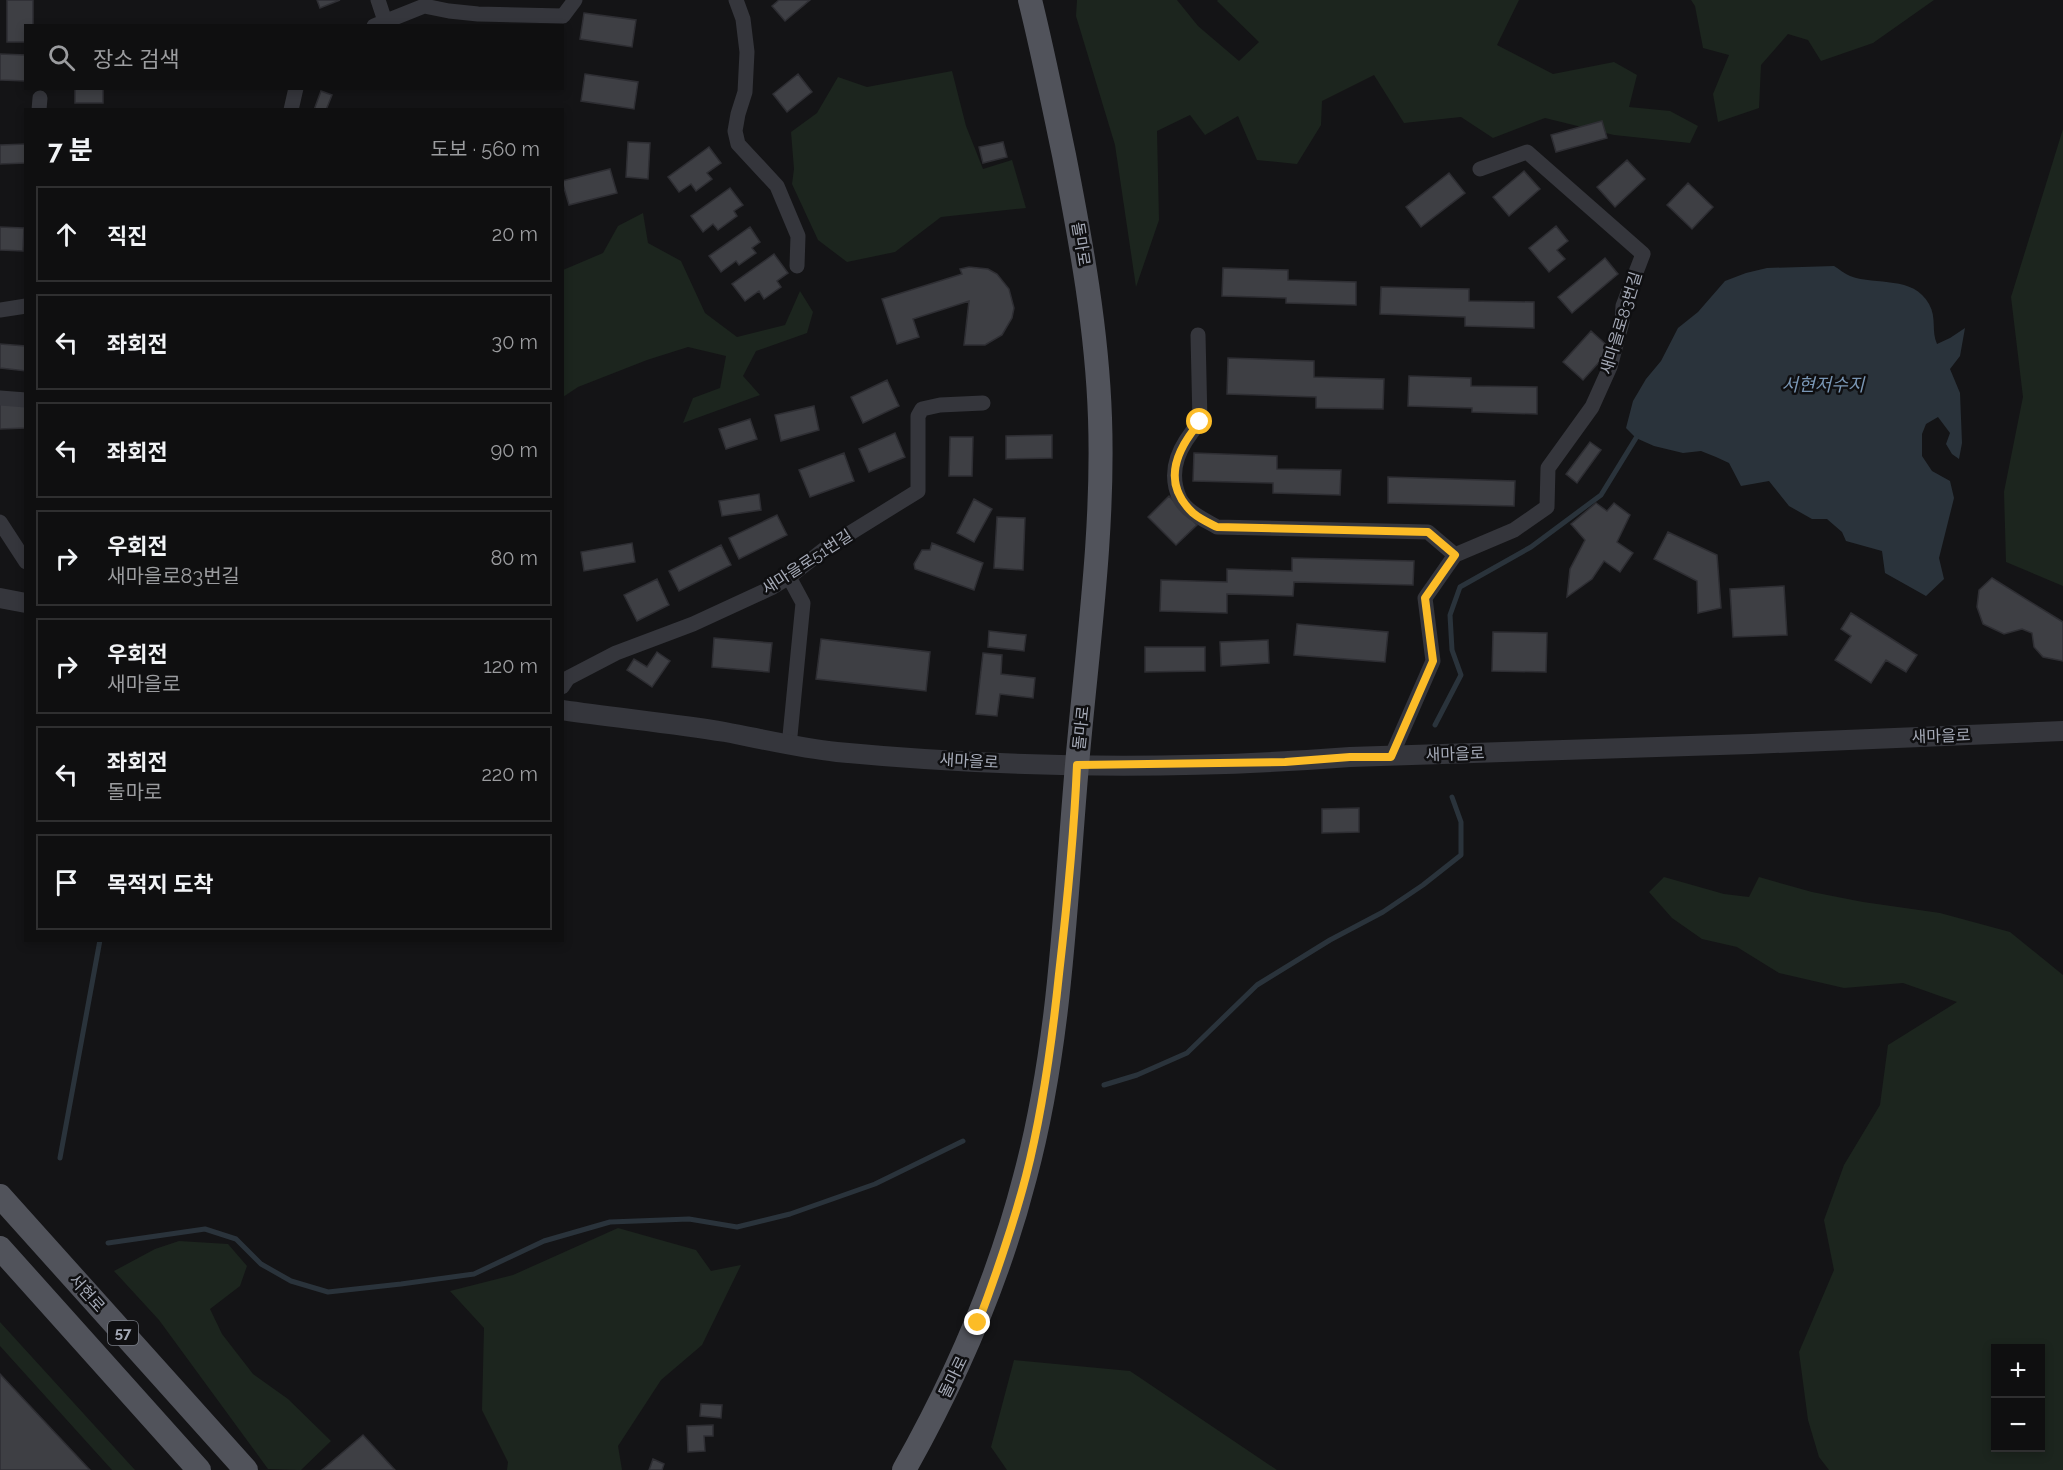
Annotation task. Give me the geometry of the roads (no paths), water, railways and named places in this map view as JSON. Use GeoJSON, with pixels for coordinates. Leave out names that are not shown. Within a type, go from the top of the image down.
{"type":"FeatureCollection","features":[{"type":"Feature","properties":{"kind":"main road","name":"돌마로"},"geometry":{"type":"LineString","coordinates":[[904,1470],[945,1393],[978,1323],[999,1266],[1025,1178],[1043,1095],[1064,935],[1077,765],[1095,593],[1100,419],[1093,320],[1077,219],[1030,0]]}},
{"type":"Feature","properties":{"kind":"main road","name":"서현로"},"geometry":{"type":"LineString","coordinates":[[0,1196],[246,1470]]}},
{"type":"Feature","properties":{"kind":"main road","name":"57"},"geometry":{"type":"LineString","coordinates":[[0,1248],[199,1470]]}},
{"type":"Feature","properties":{"kind":"street"},"geometry":{"type":"LineString","coordinates":[[378,0],[380,23],[424,6],[478,14],[563,16],[575,0]]}},
{"type":"Feature","properties":{"kind":"street"},"geometry":{"type":"LineString","coordinates":[[736,0],[743,19],[747,52],[745,92],[735,131],[738,144],[763,169],[781,193],[798,236],[797,266]]}},
{"type":"Feature","properties":{"kind":"street"},"geometry":{"type":"LineString","coordinates":[[291,108],[296,90]]}},
{"type":"Feature","properties":{"kind":"street","name":"새마을로83번길"},"geometry":{"type":"LineString","coordinates":[[1455,555],[1514,530],[1547,507],[1548,468],[1592,407],[1605,377],[1622,322],[1623,306],[1643,254],[1527,152],[1480,169]]}},
{"type":"Feature","properties":{"kind":"street"},"geometry":{"type":"LineString","coordinates":[[0,310],[24,306]]}},
{"type":"Feature","properties":{"kind":"street"},"geometry":{"type":"LineString","coordinates":[[1198,335],[1200,422],[1185,439],[1173,472],[1180,499],[1195,514],[1217,527],[1428,532],[1455,555],[1425,598],[1433,661],[1391,757]]}},
{"type":"Feature","properties":{"kind":"street"},"geometry":{"type":"LineString","coordinates":[[0,398],[24,400]]}},
{"type":"Feature","properties":{"kind":"street","name":"새마을로51번길"},"geometry":{"type":"LineString","coordinates":[[564,684],[568,678],[616,653],[693,624],[771,588],[826,548],[918,491],[918,416],[922,409],[940,405],[983,403]]}},
{"type":"Feature","properties":{"kind":"street"},"geometry":{"type":"LineString","coordinates":[[0,522],[24,559]]}},
{"type":"Feature","properties":{"kind":"street"},"geometry":{"type":"LineString","coordinates":[[789,577],[803,603],[789,746]]}},
{"type":"Feature","properties":{"kind":"street"},"geometry":{"type":"LineString","coordinates":[[0,598],[24,603]]}},
{"type":"Feature","properties":{"kind":"street","name":"새마을로"},"geometry":{"type":"LineString","coordinates":[[564,710],[725,732],[789,746],[836,752],[1077,765],[1285,762],[1350,757],[2063,731]]}},
{"type":"Feature","properties":{"kind":"water","name":"서현저수지"},"geometry":{"type":"Polygon","coordinates":[[[1834,266],[1850,276],[1904,285],[1922,295],[1931,309],[1937,344],[1965,328],[1960,356],[1950,369],[1960,393],[1962,443],[1959,459],[1952,454],[1946,444],[1950,433],[1938,417],[1926,424],[1922,434],[1922,456],[1932,471],[1950,481],[1954,498],[1939,558],[1944,579],[1926,596],[1885,573],[1882,551],[1846,541],[1842,532],[1827,519],[1812,519],[1789,506],[1769,481],[1741,486],[1729,463],[1701,451],[1683,453],[1654,446],[1636,438],[1626,428],[1633,401],[1646,379],[1661,361],[1678,328],[1698,312],[1725,281],[1767,268],[1834,266]]]}},
{"type":"Feature","properties":{"kind":"waterway"},"geometry":{"type":"LineString","coordinates":[[1435,725],[1461,675],[1452,650],[1450,615],[1460,587],[1531,547],[1601,495],[1636,438]]}},
{"type":"Feature","properties":{"kind":"waterway"},"geometry":{"type":"LineString","coordinates":[[1104,1085],[1137,1075],[1187,1053],[1257,985],[1330,940],[1383,912],[1423,885],[1461,855],[1461,822],[1452,797]]}},
{"type":"Feature","properties":{"kind":"waterway"},"geometry":{"type":"LineString","coordinates":[[60,1158],[100,942]]}},
{"type":"Feature","properties":{"kind":"waterway"},"geometry":{"type":"LineString","coordinates":[[108,1243],[205,1229],[236,1239],[261,1264],[291,1281],[328,1292],[401,1284],[474,1274],[544,1241],[610,1222],[689,1219],[737,1227],[790,1214],[875,1184],[963,1141]]}}]}
